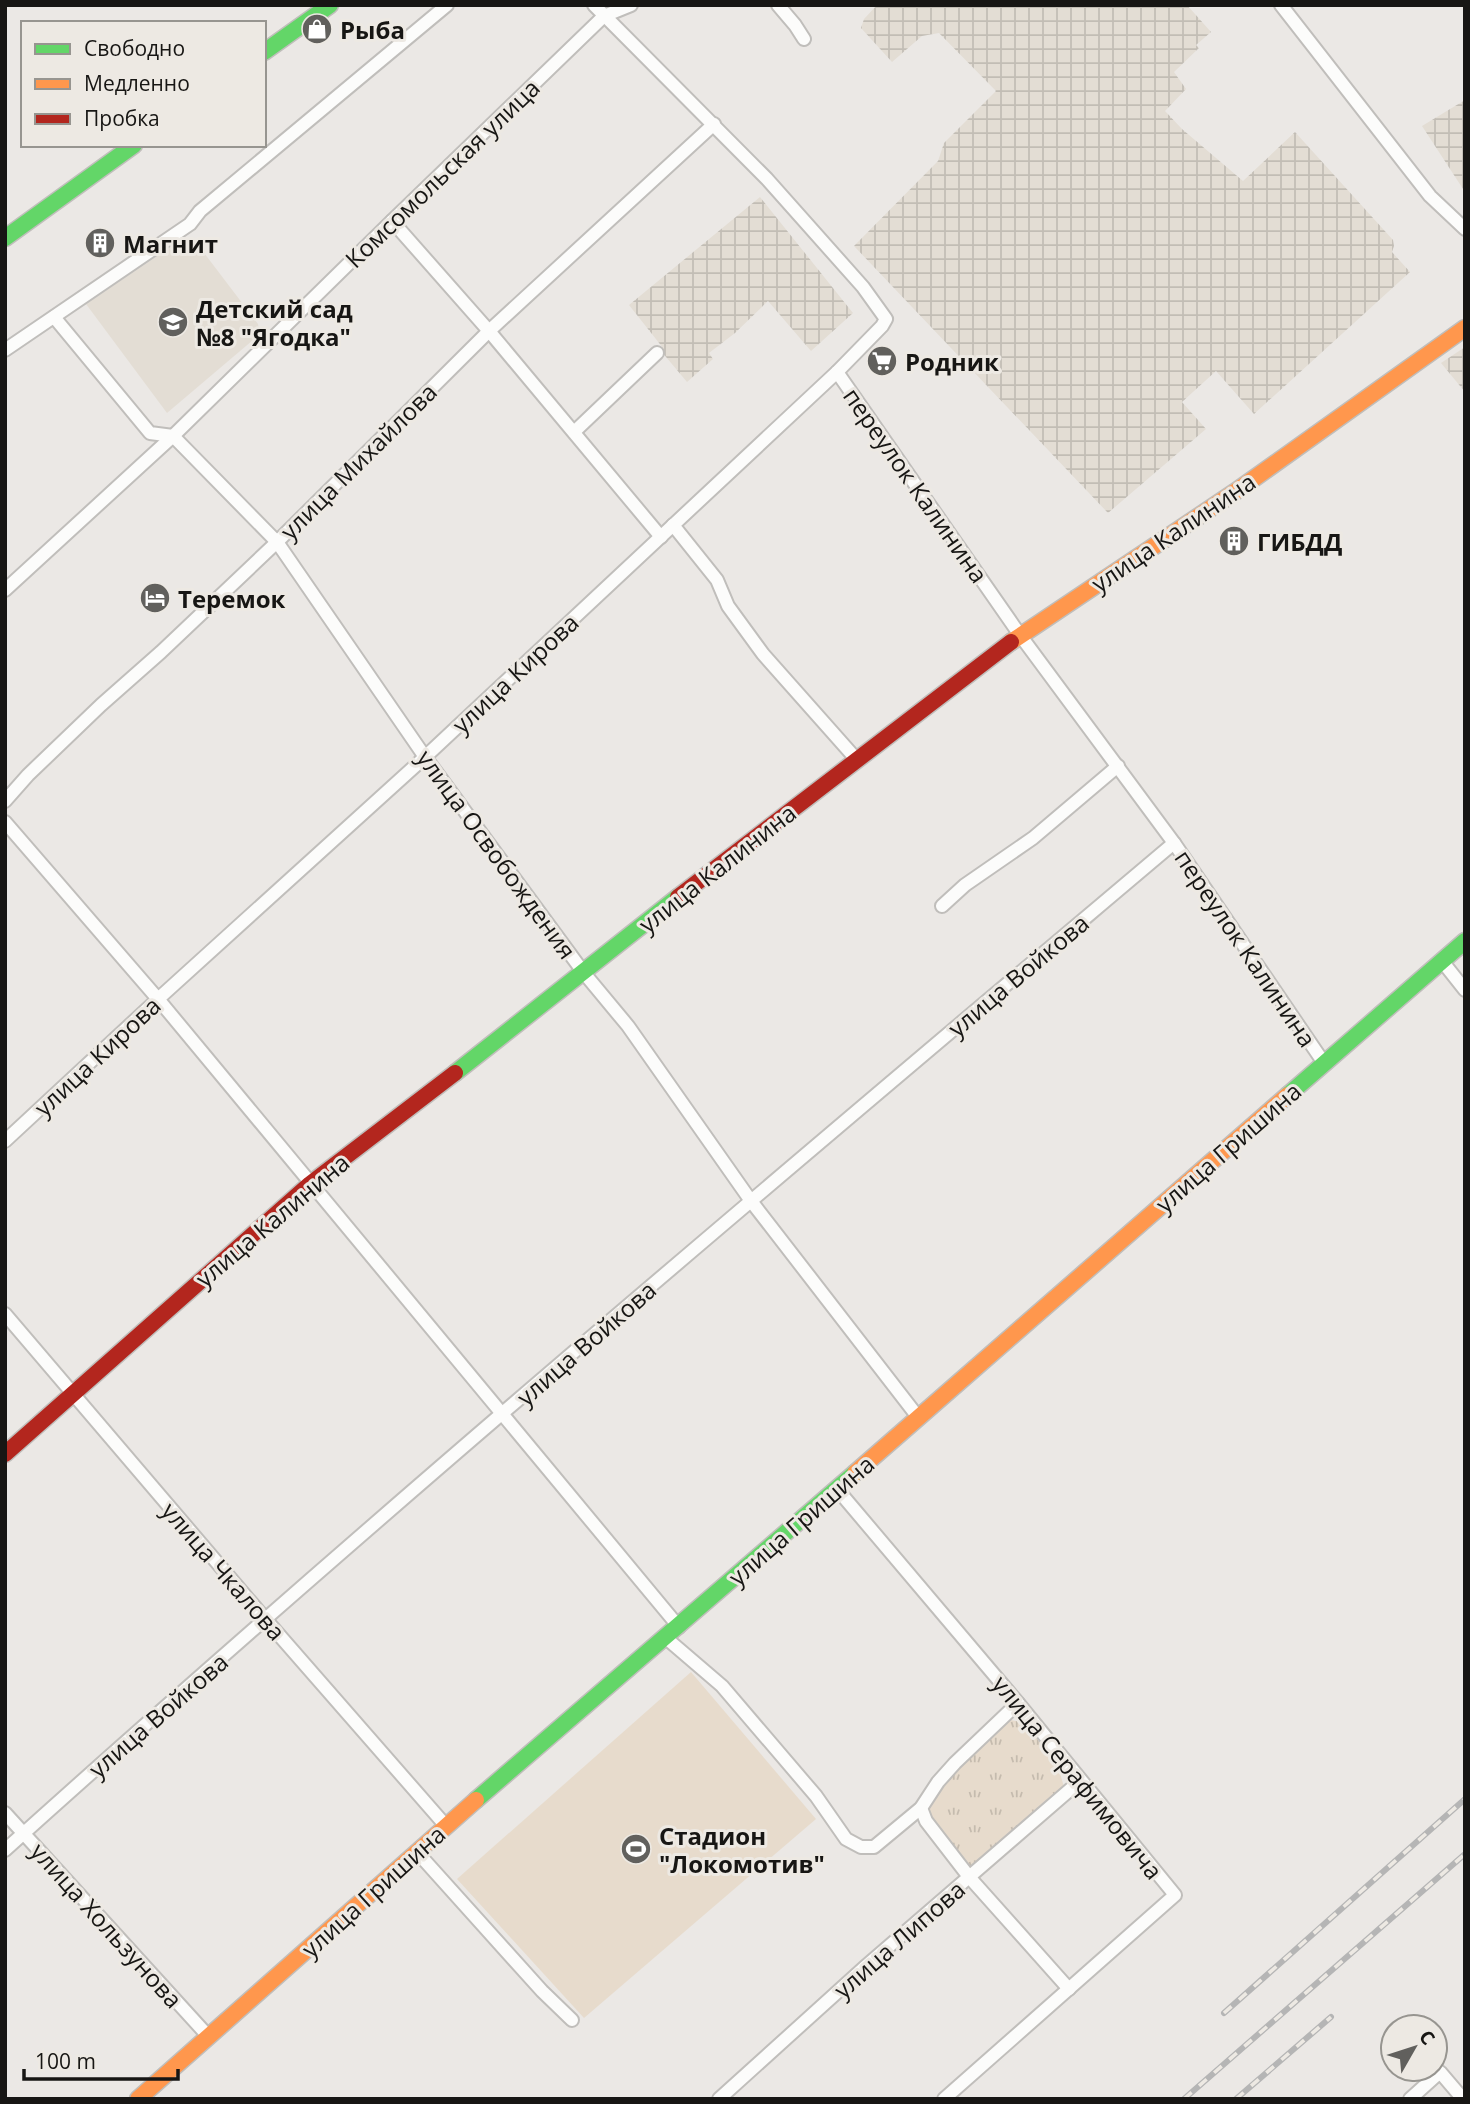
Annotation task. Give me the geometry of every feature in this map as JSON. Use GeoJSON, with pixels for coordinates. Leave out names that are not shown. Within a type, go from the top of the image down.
{"type":"FeatureCollection","features":[{"type":"Feature","properties":{"kind":"street"},"geometry":{"type":"LineString","coordinates":[[266,51],[330,5]]}},
{"type":"Feature","properties":{"kind":"street"},"geometry":{"type":"LineString","coordinates":[[5,350],[190,224],[200,211],[447,5]]}},
{"type":"Feature","properties":{"kind":"street","name":"переулок Калинина"},"geometry":{"type":"LineString","coordinates":[[594,5],[767,179],[863,287],[886,318],[882,326],[837,372],[1020,635],[1174,843],[1324,1063]]}},
{"type":"Feature","properties":{"kind":"street"},"geometry":{"type":"LineString","coordinates":[[604,16],[631,5]]}},
{"type":"Feature","properties":{"kind":"street"},"geometry":{"type":"LineString","coordinates":[[778,5],[796,25],[804,39]]}},
{"type":"Feature","properties":{"kind":"street"},"geometry":{"type":"LineString","coordinates":[[1280,5],[1430,196],[1465,229]]}},
{"type":"Feature","properties":{"kind":"street","name":"Комсомольская улица"},"geometry":{"type":"LineString","coordinates":[[5,590],[173,436],[604,16]]}},
{"type":"Feature","properties":{"kind":"street","name":"улица Михайлова"},"geometry":{"type":"LineString","coordinates":[[5,801],[28,775],[101,705],[277,542],[489,331],[714,124]]}},
{"type":"Feature","properties":{"kind":"street"},"geometry":{"type":"LineString","coordinates":[[5,238],[131,147]]}},
{"type":"Feature","properties":{"kind":"street"},"geometry":{"type":"LineString","coordinates":[[392,221],[489,331],[661,537]]}},
{"type":"Feature","properties":{"kind":"street","name":"улица Освобождения"},"geometry":{"type":"LineString","coordinates":[[54,317],[150,433],[173,436],[277,542],[425,757],[584,973],[628,1026],[751,1201],[918,1417]]}},
{"type":"Feature","properties":{"kind":"street","name":"улица Калинина"},"geometry":{"type":"LineString","coordinates":[[5,1454],[310,1184],[584,973],[669,904],[1020,635],[1235,492],[1465,328]]}},
{"type":"Feature","properties":{"kind":"street"},"geometry":{"type":"LineString","coordinates":[[574,432],[657,353]]}},
{"type":"Feature","properties":{"kind":"street","name":"улица Кирова"},"geometry":{"type":"LineString","coordinates":[[5,1142],[425,757],[837,372]]}},
{"type":"Feature","properties":{"kind":"street"},"geometry":{"type":"LineString","coordinates":[[673,525],[717,580],[728,606],[763,654],[858,760]]}},
{"type":"Feature","properties":{"kind":"street"},"geometry":{"type":"LineString","coordinates":[[942,906],[965,885],[1033,838],[1118,766]]}},
{"type":"Feature","properties":{"kind":"street"},"geometry":{"type":"LineString","coordinates":[[5,822],[158,999],[679,1627]]}},
{"type":"Feature","properties":{"kind":"street","name":"улица Войкова"},"geometry":{"type":"LineString","coordinates":[[5,1850],[503,1414],[1174,843]]}},
{"type":"Feature","properties":{"kind":"street","name":"улица Гришина"},"geometry":{"type":"LineString","coordinates":[[138,2099],[446,1826],[679,1627],[1465,942]]}},
{"type":"Feature","properties":{"kind":"street"},"geometry":{"type":"LineString","coordinates":[[1442,961],[1465,990]]}},
{"type":"Feature","properties":{"kind":"street","name":"улица Чкалова"},"geometry":{"type":"LineString","coordinates":[[5,1314],[446,1826]]}},
{"type":"Feature","properties":{"kind":"street","name":"улица Серафимовича"},"geometry":{"type":"LineString","coordinates":[[837,1489],[1018,1703],[1175,1895],[944,2099]]}},
{"type":"Feature","properties":{"kind":"street"},"geometry":{"type":"LineString","coordinates":[[666,1638],[722,1686],[816,1796],[846,1839],[861,1847],[874,1847],[921,1808],[938,1782],[955,1763],[1018,1703]]}},
{"type":"Feature","properties":{"kind":"street","name":"улица Липова"},"geometry":{"type":"LineString","coordinates":[[719,2099],[871,1961],[1080,1781]]}},
{"type":"Feature","properties":{"kind":"street"},"geometry":{"type":"LineString","coordinates":[[921,1808],[926,1821],[970,1878],[1069,1989]]}},
{"type":"Feature","properties":{"kind":"street","name":"улица Хользунова"},"geometry":{"type":"LineString","coordinates":[[5,1813],[209,2037]]}},
{"type":"Feature","properties":{"kind":"street"},"geometry":{"type":"LineString","coordinates":[[417,1852],[542,1991],[572,2020]]}},
{"type":"Feature","properties":{"kind":"street"},"geometry":{"type":"LineString","coordinates":[[1410,2099],[1440,2072],[1463,2099]]}},
{"type":"Feature","properties":{"kind":"shaded area"},"geometry":{"type":"Polygon","coordinates":[[[877,5],[1187,5],[1211,32],[1196,45],[1199,48],[1174,72],[1186,89],[1165,111],[1243,181],[1295,132],[1393,240],[1392,252],[1410,272],[1254,414],[1216,371],[1182,402],[1206,429],[1108,513],[854,246],[938,161],[944,143],[996,91],[939,33],[922,36],[892,62],[861,28],[864,19],[877,5]]]}},
{"type":"Feature","properties":{"kind":"shaded area"},"geometry":{"type":"Polygon","coordinates":[[[1465,100],[1465,192],[1422,126],[1465,100]]]}},
{"type":"Feature","properties":{"kind":"shaded area"},"geometry":{"type":"Polygon","coordinates":[[[760,197],[853,313],[811,351],[768,301],[735,333],[709,353],[713,359],[687,382],[661,351],[663,348],[629,305],[760,197]]]}},
{"type":"Feature","properties":{"kind":"shaded area"},"geometry":{"type":"Polygon","coordinates":[[[192,237],[258,324],[260,334],[167,413],[86,304],[181,240],[192,237]]]}},
{"type":"Feature","properties":{"kind":"shaded area"},"geometry":{"type":"Polygon","coordinates":[[[1465,347],[1465,392],[1441,363],[1465,347]]]}},
{"type":"Feature","properties":{"kind":"green space","name":"Стадион \"Локомотив\""},"geometry":{"type":"Polygon","coordinates":[[[691,1672],[816,1819],[584,2018],[457,1879],[691,1672]]]}},
{"type":"Feature","properties":{"kind":"green space"},"geometry":{"type":"Polygon","coordinates":[[[1010,1720],[1023,1722],[1057,1763],[1064,1787],[971,1870],[931,1821],[929,1802],[975,1750],[1010,1720]]]}},
{"type":"Feature","properties":{"kind":"railway"},"geometry":{"type":"LineString","coordinates":[[1224,2013],[1465,1799]]}},
{"type":"Feature","properties":{"kind":"railway"},"geometry":{"type":"LineString","coordinates":[[1184,2099],[1465,1854]]}},
{"type":"Feature","properties":{"kind":"railway"},"geometry":{"type":"LineString","coordinates":[[1236,2099],[1331,2017]]}},
{"type":"Feature","properties":{"kind":"traffic: fast"},"geometry":{"type":"LineString","coordinates":[[266,51],[330,5]]}},
{"type":"Feature","properties":{"kind":"traffic: fast"},"geometry":{"type":"LineString","coordinates":[[5,238],[131,147]]}},
{"type":"Feature","properties":{"kind":"traffic: fast"},"geometry":{"type":"LineString","coordinates":[[455,1073],[678,897]]}},
{"type":"Feature","properties":{"kind":"traffic: fast"},"geometry":{"type":"LineString","coordinates":[[1288,1095],[1465,941]]}},
{"type":"Feature","properties":{"kind":"traffic: fast"},"geometry":{"type":"LineString","coordinates":[[476,1800],[855,1473]]}},
{"type":"Feature","properties":{"kind":"traffic: slow"},"geometry":{"type":"LineString","coordinates":[[1011,642],[1235,492],[1465,328]]}},
{"type":"Feature","properties":{"kind":"traffic: slow"},"geometry":{"type":"LineString","coordinates":[[855,1473],[1288,1095]]}},
{"type":"Feature","properties":{"kind":"traffic: slow"},"geometry":{"type":"LineString","coordinates":[[138,2099],[476,1800]]}},
{"type":"Feature","properties":{"kind":"traffic: jam"},"geometry":{"type":"LineString","coordinates":[[678,897],[1011,642]]}},
{"type":"Feature","properties":{"kind":"traffic: jam"},"geometry":{"type":"LineString","coordinates":[[5,1454],[310,1184],[455,1073]]}},
{"type":"Feature","properties":{"kind":"place","name":"Рыба"},"geometry":{"type":"Point","coordinates":[317,29]}},
{"type":"Feature","properties":{"kind":"place","name":"Магнит"},"geometry":{"type":"Point","coordinates":[100,243]}},
{"type":"Feature","properties":{"kind":"place","name":"Детский сад №8 \"Ягодка\""},"geometry":{"type":"Point","coordinates":[173,322]}},
{"type":"Feature","properties":{"kind":"place","name":"Родник"},"geometry":{"type":"Point","coordinates":[882,361]}},
{"type":"Feature","properties":{"kind":"place","name":"ГИБДД"},"geometry":{"type":"Point","coordinates":[1234,541]}},
{"type":"Feature","properties":{"kind":"place","name":"Теремок"},"geometry":{"type":"Point","coordinates":[155,598]}},
{"type":"Feature","properties":{"kind":"place","name":"Стадион \"Локомотив\""},"geometry":{"type":"Point","coordinates":[636,1849]}}]}
